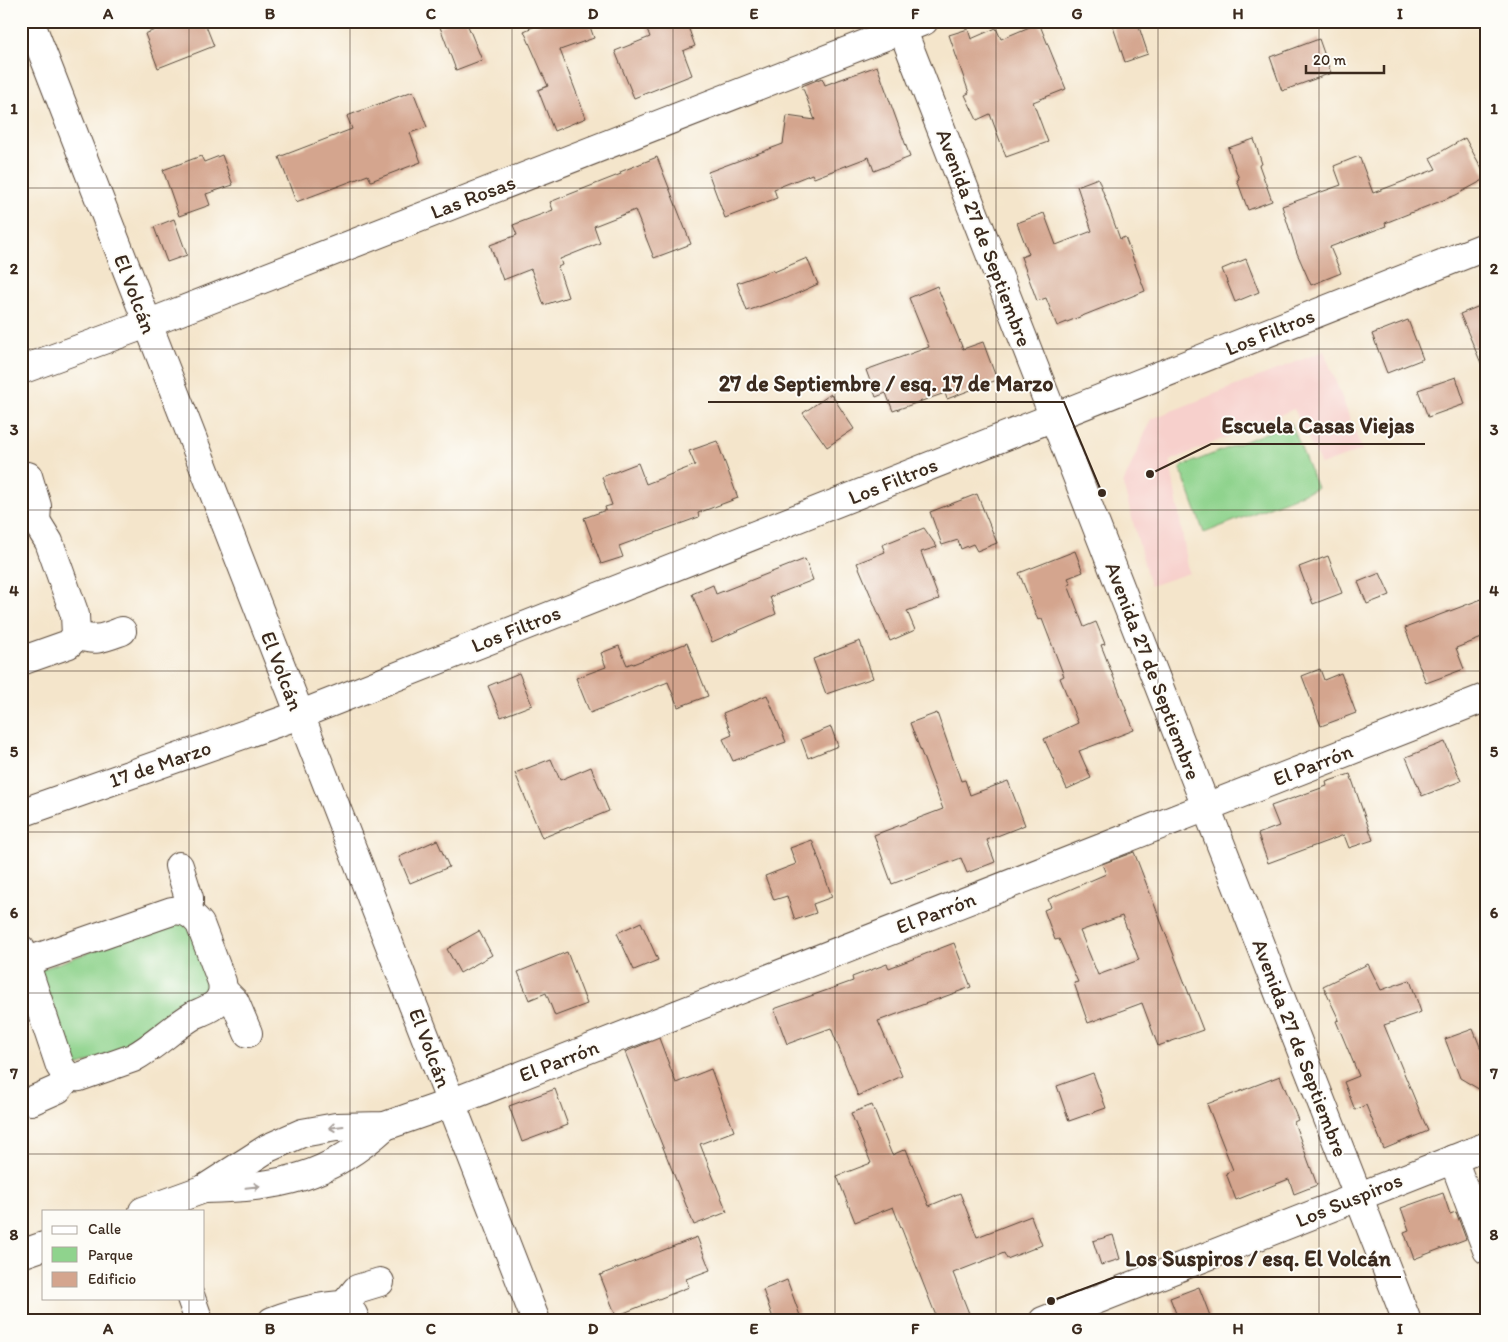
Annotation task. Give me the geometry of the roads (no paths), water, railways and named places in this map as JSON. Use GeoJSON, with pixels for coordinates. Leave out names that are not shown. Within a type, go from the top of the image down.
{"type":"FeatureCollection","features":[{"type":"Feature","properties":{"kind":"street","name":"El Volcán"},"geometry":{"type":"LineString","coordinates":[[30,21],[536,1321]]}},
{"type":"Feature","properties":{"kind":"street","name":"Las Rosas"},"geometry":{"type":"LineString","coordinates":[[21,370],[147,324],[909,24]]}},
{"type":"Feature","properties":{"kind":"street","name":"Avenida 27 de Septiembre"},"geometry":{"type":"LineString","coordinates":[[909,24],[1054,417],[1407,1321]]}},
{"type":"Feature","properties":{"kind":"street","name":"Los Filtros"},"geometry":{"type":"LineString","coordinates":[[299,715],[1487,246]]}},
{"type":"Feature","properties":{"kind":"street"},"geometry":{"type":"LineString","coordinates":[[21,661],[69,644],[76,635],[75,615],[49,542],[29,519],[36,506],[28,476]]}},
{"type":"Feature","properties":{"kind":"street"},"geometry":{"type":"LineString","coordinates":[[76,635],[91,639],[122,631]]}},
{"type":"Feature","properties":{"kind":"street","name":"El Parrón"},"geometry":{"type":"LineString","coordinates":[[155,1209],[204,1189],[268,1148],[302,1133],[344,1126],[385,1126],[451,1103],[1487,697]]}},
{"type":"Feature","properties":{"kind":"street","name":"17 de Marzo"},"geometry":{"type":"LineString","coordinates":[[21,813],[299,715]]}},
{"type":"Feature","properties":{"kind":"street"},"geometry":{"type":"LineString","coordinates":[[179,866],[189,898],[186,911]]}},
{"type":"Feature","properties":{"kind":"street"},"geometry":{"type":"LineString","coordinates":[[172,911],[186,911],[194,916],[200,924],[222,982],[223,990],[220,998],[214,1005],[178,1025],[152,1046],[133,1058],[79,1077],[69,1076],[64,1073],[60,1066],[23,955],[172,911]]}},
{"type":"Feature","properties":{"kind":"street"},"geometry":{"type":"LineString","coordinates":[[223,990],[235,1002],[248,1033]]}},
{"type":"Feature","properties":{"kind":"street"},"geometry":{"type":"LineString","coordinates":[[31,1101],[58,1089],[69,1076]]}},
{"type":"Feature","properties":{"kind":"street","name":"El Parrón"},"geometry":{"type":"LineString","coordinates":[[204,1189],[256,1187],[299,1179],[345,1157],[370,1140],[385,1126]]}},
{"type":"Feature","properties":{"kind":"street","name":"Los Suspiros"},"geometry":{"type":"LineString","coordinates":[[1043,1321],[1487,1146]]}},
{"type":"Feature","properties":{"kind":"street"},"geometry":{"type":"LineString","coordinates":[[1453,1159],[1487,1250]]}},
{"type":"Feature","properties":{"kind":"street"},"geometry":{"type":"LineString","coordinates":[[21,1254],[42,1247]]}},
{"type":"Feature","properties":{"kind":"street"},"geometry":{"type":"LineString","coordinates":[[272,1321],[303,1311],[328,1306],[350,1313],[357,1289],[380,1282]]}},
{"type":"Feature","properties":{"kind":"street"},"geometry":{"type":"LineString","coordinates":[[192,1300],[199,1321]]}},
{"type":"Feature","properties":{"kind":"place","name":"Escuela Casas Viejas"},"geometry":{"type":"Point","coordinates":[1150,474]}},
{"type":"Feature","properties":{"kind":"place","name":"27 de Septiembre / esq. 17 de Marzo"},"geometry":{"type":"Point","coordinates":[1102,493]}},
{"type":"Feature","properties":{"kind":"place","name":"Los Suspiros / esq. El Volcán"},"geometry":{"type":"Point","coordinates":[1051,1301]}}]}
